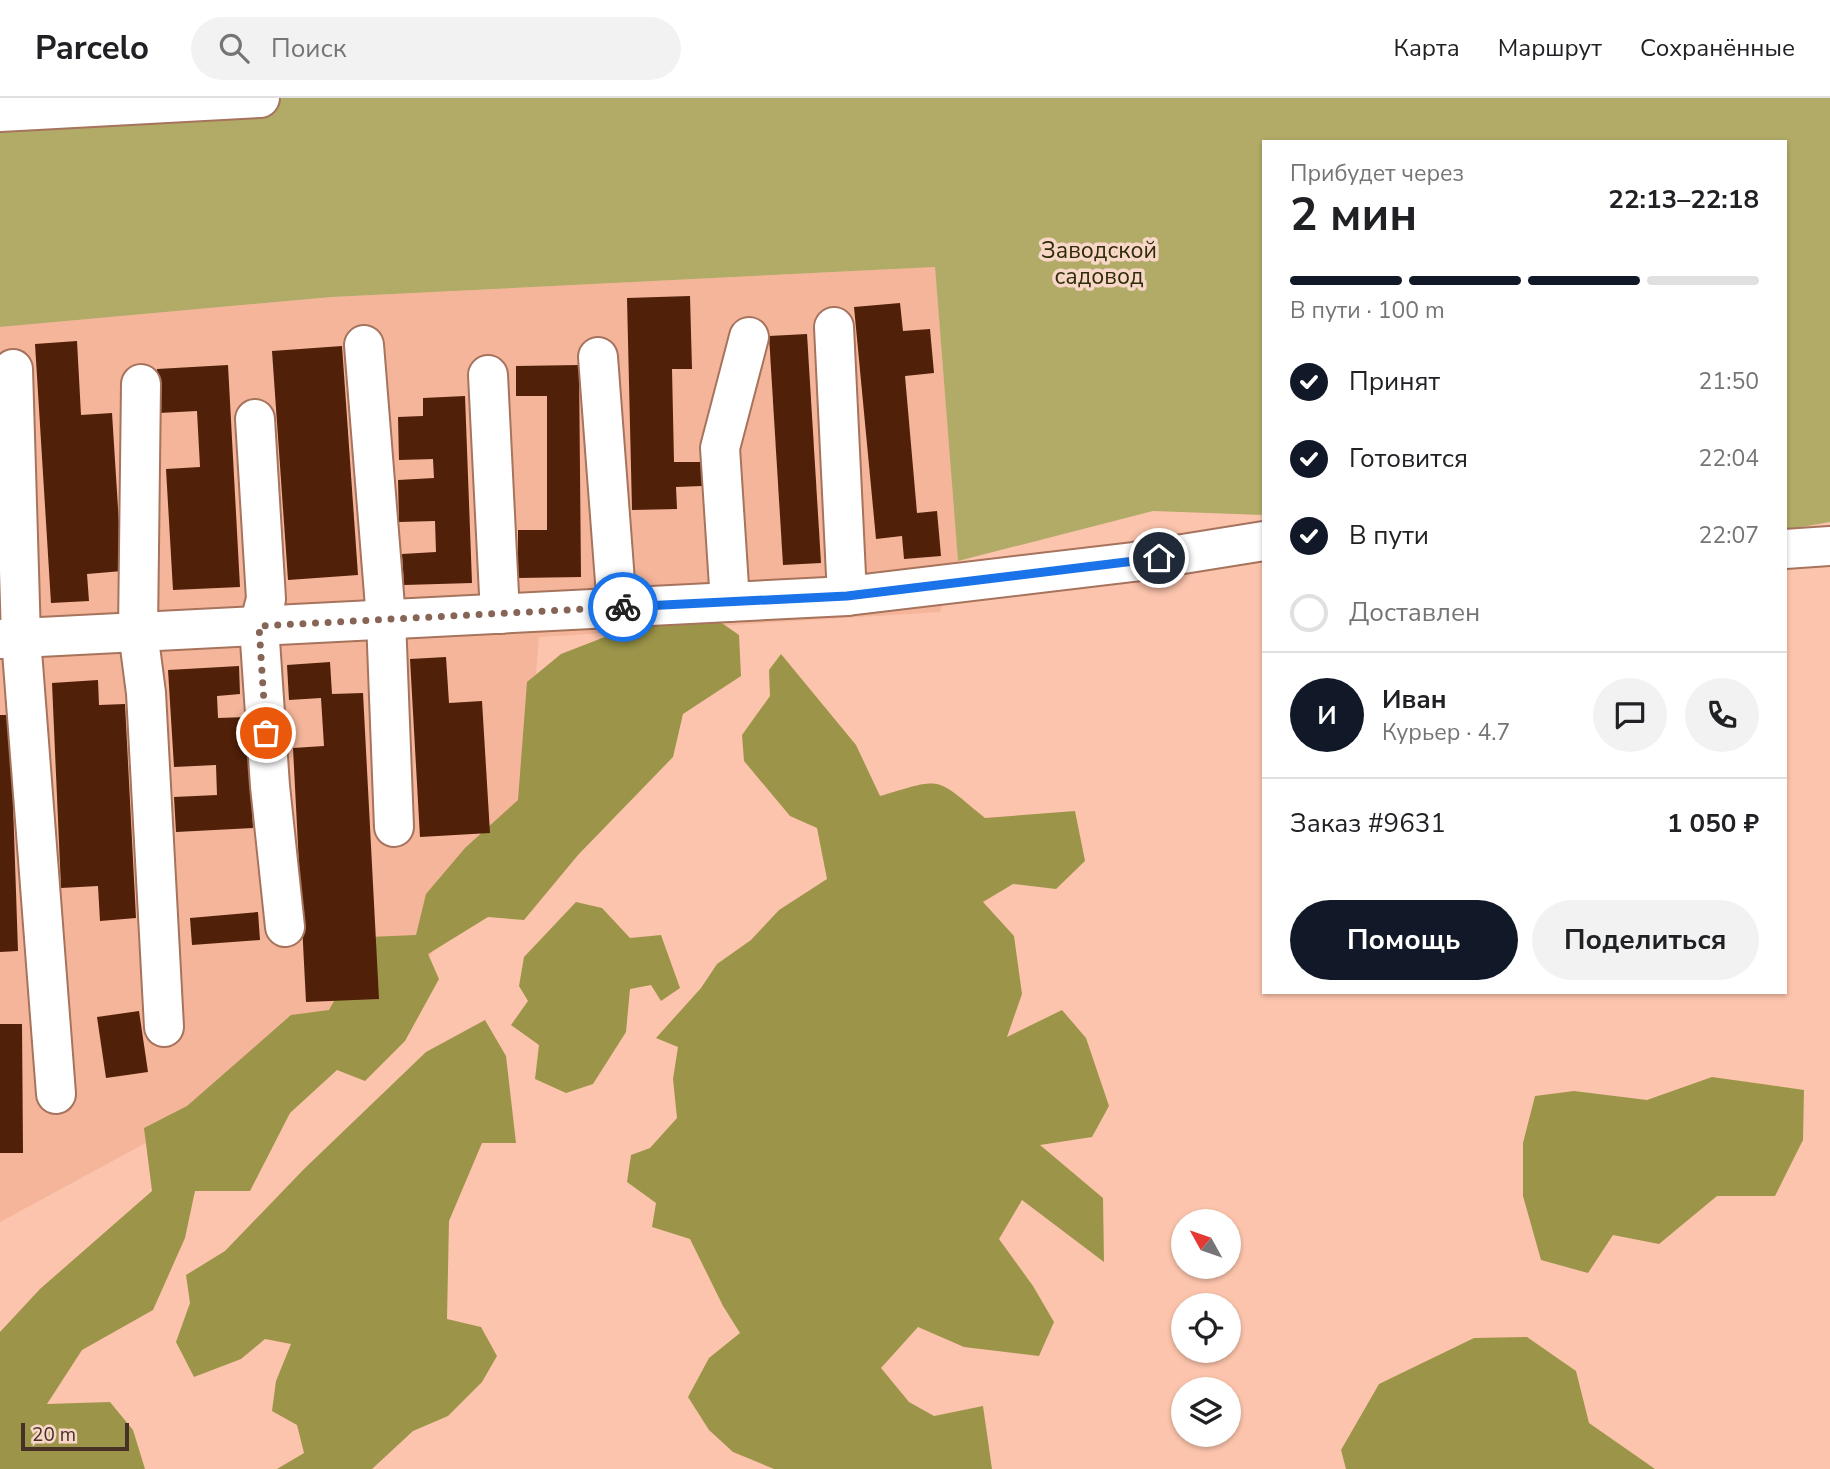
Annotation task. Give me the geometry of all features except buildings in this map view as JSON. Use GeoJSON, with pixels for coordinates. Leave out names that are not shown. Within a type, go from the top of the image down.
{"type":"FeatureCollection","features":[{"type":"Feature","properties":{"kind":"lane"},"geometry":{"type":"LineString","coordinates":[[0,112],[260,98]]}},
{"type":"Feature","properties":{"kind":"lane"},"geometry":{"type":"LineString","coordinates":[[834,327],[847,596]]}},
{"type":"Feature","properties":{"kind":"lane"},"geometry":{"type":"LineString","coordinates":[[730,602],[720,448],[749,337]]}},
{"type":"Feature","properties":{"kind":"lane"},"geometry":{"type":"LineString","coordinates":[[364,345],[386,619],[394,827]]}},
{"type":"Feature","properties":{"kind":"lane"},"geometry":{"type":"LineString","coordinates":[[598,357],[617,608]]}},
{"type":"Feature","properties":{"kind":"lane"},"geometry":{"type":"LineString","coordinates":[[13,369],[10,638],[56,1094]]}},
{"type":"Feature","properties":{"kind":"lane"},"geometry":{"type":"LineString","coordinates":[[488,375],[500,614]]}},
{"type":"Feature","properties":{"kind":"lane"},"geometry":{"type":"LineString","coordinates":[[141,384],[138,632],[146,693],[164,1027]]}},
{"type":"Feature","properties":{"kind":"lane"},"geometry":{"type":"LineString","coordinates":[[255,419],[266,599],[259,626],[270,786],[285,927]]}},
{"type":"Feature","properties":{"kind":"lane"},"geometry":{"type":"LineString","coordinates":[[10,638],[847,596],[1133,562],[1262,541]]}},
{"type":"Feature","properties":{"kind":"lane"},"geometry":{"type":"LineString","coordinates":[[1787,549],[1830,546]]}},
{"type":"Feature","properties":{"kind":"shaded area"},"geometry":{"type":"Polygon","coordinates":[[[935,267],[958,561],[940,612],[539,637],[524,821],[393,1009],[0,1222],[0,327],[332,297],[935,267]]]}},
{"type":"Feature","properties":{"kind":"shaded area"},"geometry":{"type":"Polygon","coordinates":[[[713,617],[739,635],[741,676],[683,714],[673,757],[578,855],[524,920],[488,917],[428,954],[439,979],[405,1041],[365,1081],[337,1070],[290,1113],[250,1191],[195,1191],[185,1238],[153,1310],[82,1350],[47,1404],[110,1402],[133,1430],[145,1469],[0,1469],[0,1332],[40,1289],[152,1191],[144,1128],[187,1106],[291,1015],[329,1010],[369,937],[416,935],[426,894],[465,848],[518,800],[527,682],[561,654],[646,621],[713,617]]]}},
{"type":"Feature","properties":{"kind":"shaded area"},"geometry":{"type":"Polygon","coordinates":[[[781,654],[856,745],[880,796],[916,786],[937,784],[956,794],[985,818],[1075,811],[1085,861],[1056,889],[1013,884],[983,902],[1014,936],[1022,994],[1007,1037],[1062,1010],[1086,1038],[1109,1106],[1092,1137],[1040,1145],[1103,1198],[1104,1262],[1022,1200],[999,1239],[1033,1286],[1054,1322],[1039,1356],[964,1347],[918,1327],[881,1368],[909,1402],[934,1416],[983,1406],[992,1469],[774,1469],[733,1452],[709,1430],[688,1397],[709,1358],[740,1333],[723,1306],[690,1239],[652,1227],[656,1203],[627,1182],[631,1155],[650,1148],[677,1118],[673,1079],[678,1047],[656,1038],[701,988],[717,964],[751,940],[779,910],[827,879],[817,828],[790,816],[744,761],[742,735],[770,696],[769,670],[781,654]]]}},
{"type":"Feature","properties":{"kind":"shaded area"},"geometry":{"type":"Polygon","coordinates":[[[576,902],[602,908],[630,938],[661,935],[680,988],[661,1001],[651,985],[630,989],[626,1032],[593,1084],[566,1093],[535,1079],[539,1045],[511,1025],[528,1001],[519,986],[524,957],[576,902]]]}},
{"type":"Feature","properties":{"kind":"shaded area"},"geometry":{"type":"Polygon","coordinates":[[[485,1020],[506,1056],[516,1143],[482,1143],[449,1221],[447,1319],[481,1327],[497,1356],[482,1382],[448,1416],[413,1431],[372,1469],[277,1469],[304,1453],[297,1425],[272,1411],[276,1381],[291,1344],[265,1339],[241,1359],[194,1377],[176,1342],[190,1303],[186,1275],[225,1251],[304,1169],[426,1052],[485,1020]]]}},
{"type":"Feature","properties":{"kind":"shaded area"},"geometry":{"type":"Polygon","coordinates":[[[1712,1077],[1804,1090],[1803,1140],[1775,1196],[1717,1196],[1659,1244],[1613,1235],[1588,1273],[1541,1260],[1523,1196],[1523,1143],[1535,1096],[1574,1091],[1647,1100],[1712,1077]]]}},
{"type":"Feature","properties":{"kind":"shaded area"},"geometry":{"type":"Polygon","coordinates":[[[1527,1337],[1576,1371],[1589,1423],[1655,1469],[1346,1469],[1341,1450],[1379,1384],[1474,1338],[1527,1337]]]}},
{"type":"Feature","properties":{"kind":"green space","name":"Заводской садовод"},"geometry":{"type":"Polygon","coordinates":[[[0,98],[1830,98],[1830,522],[1787,530],[1787,140],[1262,140],[1262,515],[1153,511],[958,561],[935,267],[332,297],[0,327],[0,98]]]}},
{"type":"Feature","properties":{"kind":"way so far"},"geometry":{"type":"LineString","coordinates":[[266,733],[259,626],[623,607]]}},
{"type":"Feature","properties":{"kind":"route"},"geometry":{"type":"LineString","coordinates":[[623,607],[847,596],[1159,558]]}}]}
